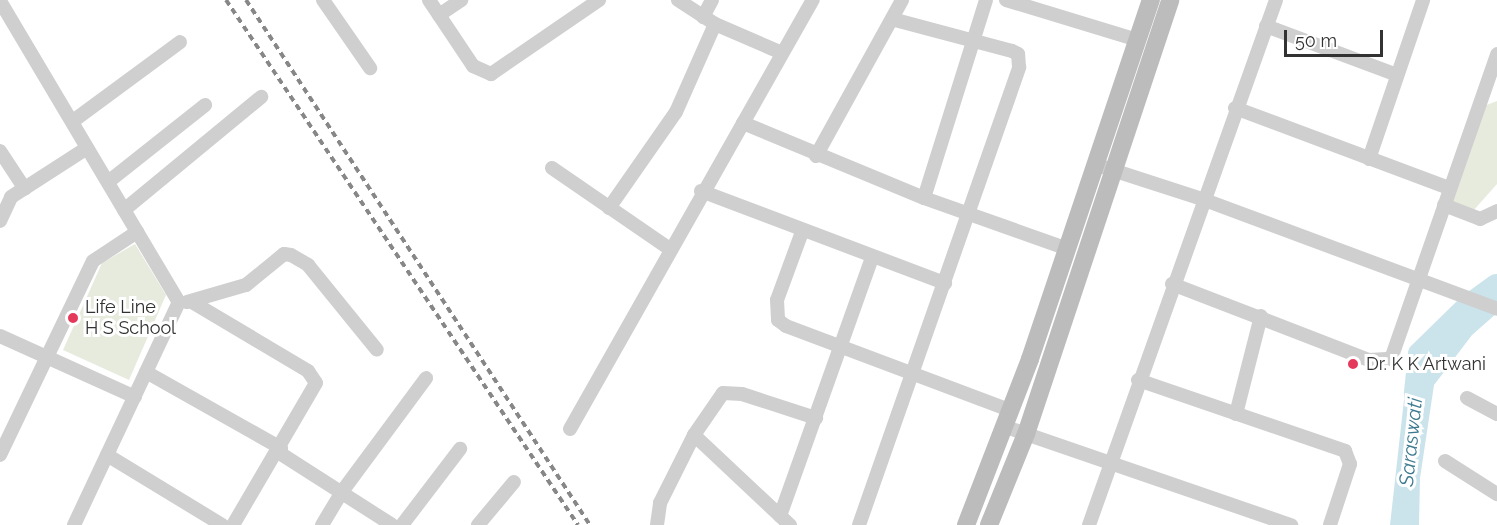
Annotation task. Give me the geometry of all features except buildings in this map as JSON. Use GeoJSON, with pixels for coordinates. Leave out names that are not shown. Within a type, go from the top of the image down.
{"type":"FeatureCollection","features":[{"type":"Feature","properties":{"kind":"main road"},"geometry":{"type":"LineString","coordinates":[[989,525],[1026,434],[1105,167],[1138,40],[1151,0]]}},
{"type":"Feature","properties":{"kind":"main road"},"geometry":{"type":"LineString","coordinates":[[966,525],[1068,249],[1105,167],[1170,0]]}},
{"type":"Feature","properties":{"kind":"street"},"geometry":{"type":"LineString","coordinates":[[0,0],[137,232],[186,302],[314,378],[315,392],[233,525]]}},
{"type":"Feature","properties":{"kind":"street"},"geometry":{"type":"LineString","coordinates":[[322,0],[370,68]]}},
{"type":"Feature","properties":{"kind":"street"},"geometry":{"type":"LineString","coordinates":[[429,0],[472,66],[491,74],[599,0]]}},
{"type":"Feature","properties":{"kind":"street"},"geometry":{"type":"LineString","coordinates":[[439,15],[461,0]]}},
{"type":"Feature","properties":{"kind":"street"},"geometry":{"type":"LineString","coordinates":[[678,0],[709,20],[782,53]]}},
{"type":"Feature","properties":{"kind":"street"},"geometry":{"type":"LineString","coordinates":[[609,208],[676,112],[709,20],[712,0]]}},
{"type":"Feature","properties":{"kind":"street"},"geometry":{"type":"LineString","coordinates":[[570,429],[701,191],[743,123],[813,0]]}},
{"type":"Feature","properties":{"kind":"street"},"geometry":{"type":"LineString","coordinates":[[816,156],[902,0]]}},
{"type":"Feature","properties":{"kind":"street"},"geometry":{"type":"LineString","coordinates":[[924,198],[986,0]]}},
{"type":"Feature","properties":{"kind":"street"},"geometry":{"type":"LineString","coordinates":[[1006,0],[1032,4],[1138,40]]}},
{"type":"Feature","properties":{"kind":"street"},"geometry":{"type":"LineString","coordinates":[[1089,525],[1202,199],[1276,0]]}},
{"type":"Feature","properties":{"kind":"street"},"geometry":{"type":"LineString","coordinates":[[1369,159],[1423,0]]}},
{"type":"Feature","properties":{"kind":"street"},"geometry":{"type":"LineString","coordinates":[[859,525],[970,214],[1019,67],[1018,54],[891,19]]}},
{"type":"Feature","properties":{"kind":"street"},"geometry":{"type":"LineString","coordinates":[[1266,26],[1396,75]]}},
{"type":"Feature","properties":{"kind":"street"},"geometry":{"type":"LineString","coordinates":[[72,121],[180,42]]}},
{"type":"Feature","properties":{"kind":"street"},"geometry":{"type":"LineString","coordinates":[[1172,284],[1261,316],[1369,360],[1391,359],[1449,188],[1491,92],[1497,54]]}},
{"type":"Feature","properties":{"kind":"street"},"geometry":{"type":"LineString","coordinates":[[124,210],[261,97]]}},
{"type":"Feature","properties":{"kind":"street"},"geometry":{"type":"LineString","coordinates":[[108,182],[206,105]]}},
{"type":"Feature","properties":{"kind":"street"},"geometry":{"type":"LineString","coordinates":[[1235,108],[1449,188]]}},
{"type":"Feature","properties":{"kind":"street"},"geometry":{"type":"LineString","coordinates":[[743,123],[816,156],[924,198],[1068,249]]}},
{"type":"Feature","properties":{"kind":"street"},"geometry":{"type":"LineString","coordinates":[[0,221],[11,197],[87,148]]}},
{"type":"Feature","properties":{"kind":"street"},"geometry":{"type":"LineString","coordinates":[[0,151],[25,189]]}},
{"type":"Feature","properties":{"kind":"street"},"geometry":{"type":"LineString","coordinates":[[1105,167],[1202,199],[1497,309]]}},
{"type":"Feature","properties":{"kind":"street"},"geometry":{"type":"LineString","coordinates":[[552,168],[670,249]]}},
{"type":"Feature","properties":{"kind":"street"},"geometry":{"type":"LineString","coordinates":[[701,191],[802,232],[945,284]]}},
{"type":"Feature","properties":{"kind":"street"},"geometry":{"type":"LineString","coordinates":[[1444,205],[1480,219],[1497,211]]}},
{"type":"Feature","properties":{"kind":"street"},"geometry":{"type":"LineString","coordinates":[[1,448],[44,356],[93,261],[137,232]]}},
{"type":"Feature","properties":{"kind":"street"},"geometry":{"type":"LineString","coordinates":[[802,232],[777,300],[778,320],[841,347],[914,373],[1006,418],[1026,434],[1110,463],[1252,518],[1291,525]]}},
{"type":"Feature","properties":{"kind":"street"},"geometry":{"type":"LineString","coordinates":[[74,525],[146,372],[186,302],[256,281],[284,254],[291,255],[308,265],[377,350]]}},
{"type":"Feature","properties":{"kind":"street"},"geometry":{"type":"LineString","coordinates":[[694,435],[785,520],[816,418],[872,258]]}},
{"type":"Feature","properties":{"kind":"street"},"geometry":{"type":"LineString","coordinates":[[1236,414],[1261,316]]}},
{"type":"Feature","properties":{"kind":"street"},"geometry":{"type":"LineString","coordinates":[[0,336],[135,397]]}},
{"type":"Feature","properties":{"kind":"street"},"geometry":{"type":"LineString","coordinates":[[146,372],[279,450],[392,525]]}},
{"type":"Feature","properties":{"kind":"street"},"geometry":{"type":"LineString","coordinates":[[322,525],[341,493],[426,378]]}},
{"type":"Feature","properties":{"kind":"street"},"geometry":{"type":"LineString","coordinates":[[1138,380],[1346,452],[1350,464],[1330,525]]}},
{"type":"Feature","properties":{"kind":"street"},"geometry":{"type":"LineString","coordinates":[[657,525],[660,503],[714,401],[730,392],[816,418]]}},
{"type":"Feature","properties":{"kind":"street"},"geometry":{"type":"LineString","coordinates":[[1467,398],[1497,414]]}},
{"type":"Feature","properties":{"kind":"street"},"geometry":{"type":"LineString","coordinates":[[402,525],[460,449]]}},
{"type":"Feature","properties":{"kind":"street"},"geometry":{"type":"LineString","coordinates":[[107,455],[222,525]]}},
{"type":"Feature","properties":{"kind":"street"},"geometry":{"type":"LineString","coordinates":[[1445,461],[1497,494]]}},
{"type":"Feature","properties":{"kind":"street"},"geometry":{"type":"LineString","coordinates":[[478,525],[514,482]]}},
{"type":"Feature","properties":{"kind":"shaded area"},"geometry":{"type":"Polygon","coordinates":[[[1497,101],[1497,184],[1473,211],[1450,202],[1484,106],[1497,101]]]}},
{"type":"Feature","properties":{"kind":"shaded area"},"geometry":{"type":"Polygon","coordinates":[[[135,244],[166,295],[129,380],[63,350],[102,263],[135,244]]]}},
{"type":"Feature","properties":{"kind":"water"},"geometry":{"type":"Polygon","coordinates":[[[1497,285],[1497,313],[1472,335],[1434,385],[1420,478],[1419,525],[1390,525],[1407,373],[1497,285]]]}},
{"type":"Feature","properties":{"kind":"waterway","name":"Saraswati"},"geometry":{"type":"LineString","coordinates":[[1416,392],[1420,354],[1469,306],[1497,286]]}},
{"type":"Feature","properties":{"kind":"railway"},"geometry":{"type":"LineString","coordinates":[[226,0],[578,525]]}},
{"type":"Feature","properties":{"kind":"railway"},"geometry":{"type":"LineString","coordinates":[[246,0],[590,525]]}},
{"type":"Feature","properties":{"kind":"place","name":"Life Line H S School"},"geometry":{"type":"Point","coordinates":[73,318]}},
{"type":"Feature","properties":{"kind":"place","name":"Dr. K K Artwani"},"geometry":{"type":"Point","coordinates":[1353,364]}}]}
